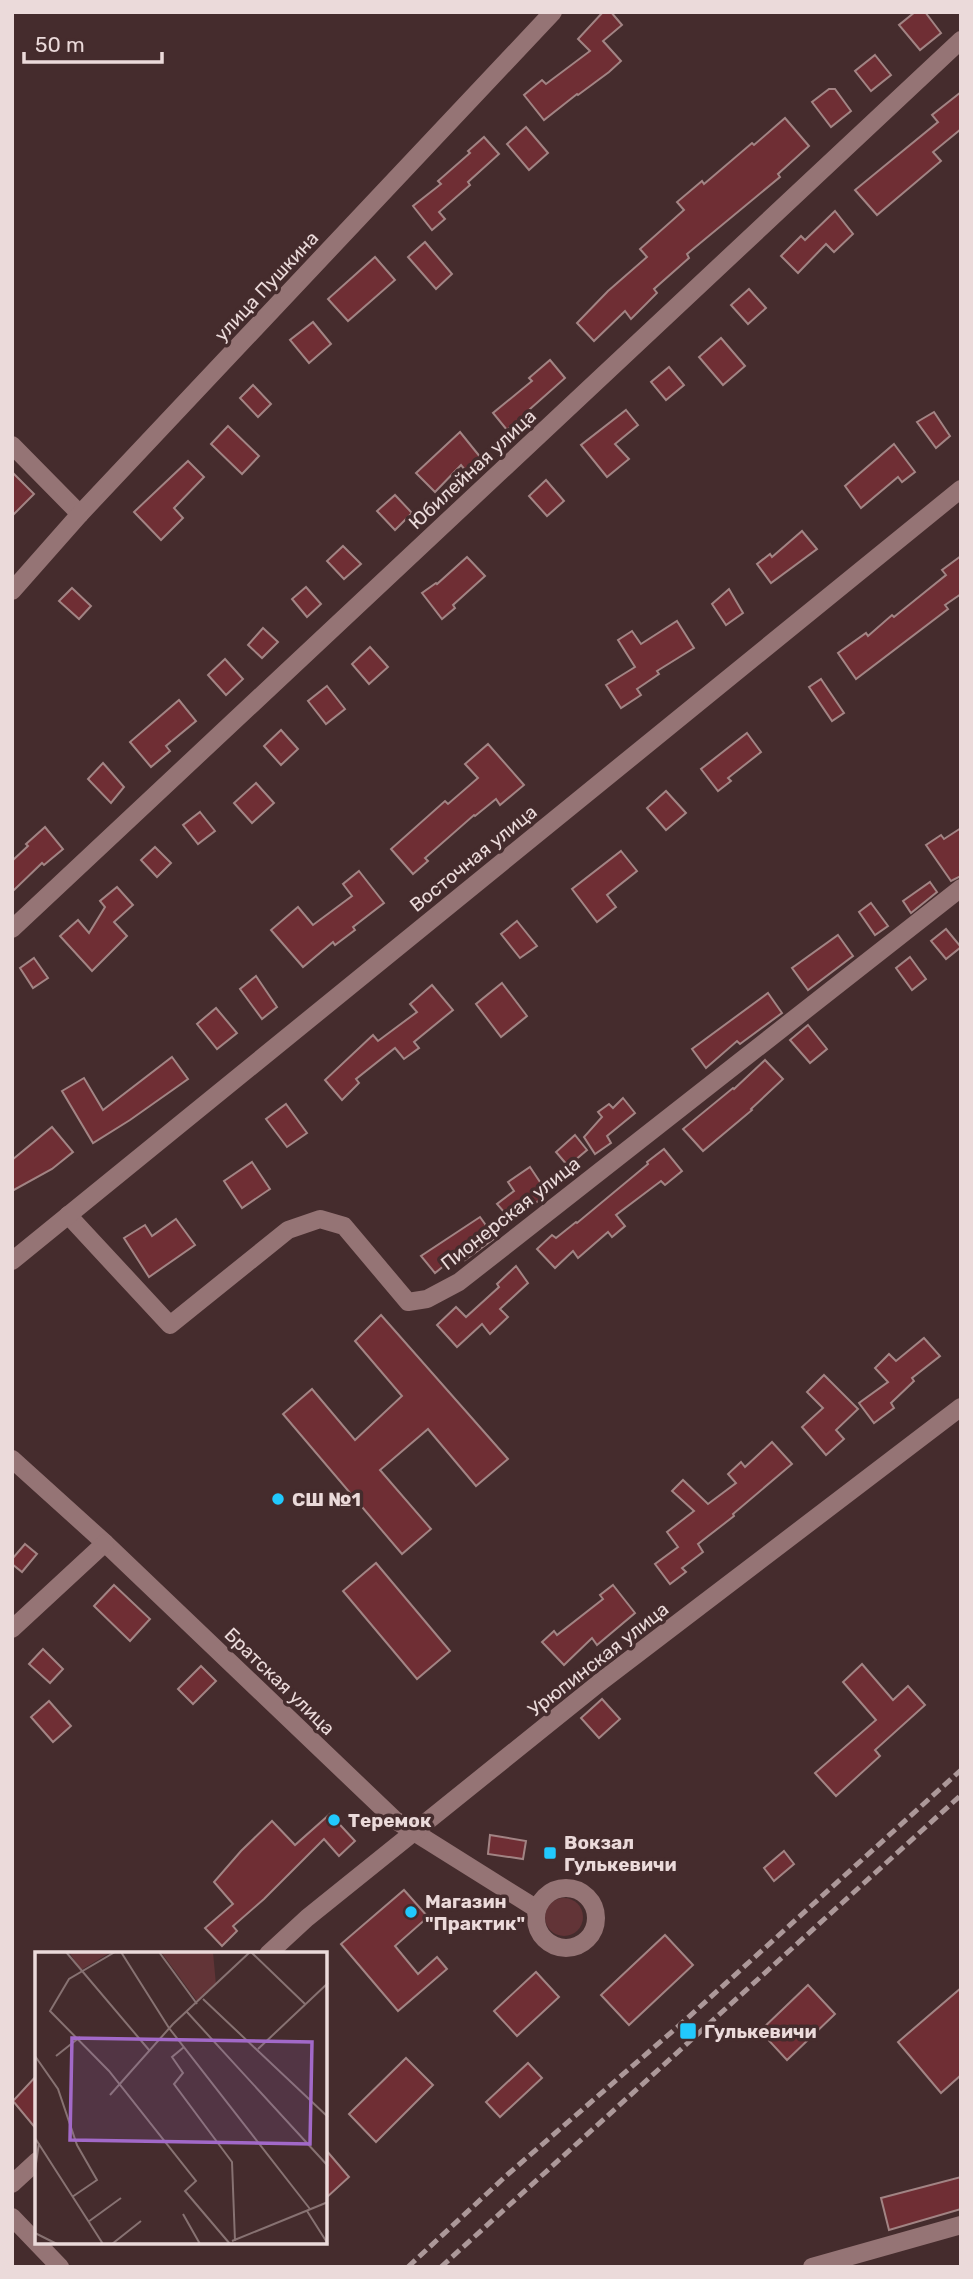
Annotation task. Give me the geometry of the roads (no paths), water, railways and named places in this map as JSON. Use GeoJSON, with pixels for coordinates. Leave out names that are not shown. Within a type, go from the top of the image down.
{"type":"FeatureCollection","features":[{"type":"Feature","properties":{"kind":"street","name":"улица Пушкина"},"geometry":{"type":"LineString","coordinates":[[12,591],[80,514],[553,12]]}},
{"type":"Feature","properties":{"kind":"street","name":"Юбилейная улица"},"geometry":{"type":"LineString","coordinates":[[12,929],[961,40]]}},
{"type":"Feature","properties":{"kind":"street"},"geometry":{"type":"LineString","coordinates":[[12,444],[80,514]]}},
{"type":"Feature","properties":{"kind":"street","name":"Восточная улица"},"geometry":{"type":"LineString","coordinates":[[12,1261],[961,489]]}},
{"type":"Feature","properties":{"kind":"street","name":"Пионерская улица"},"geometry":{"type":"LineString","coordinates":[[68,1215],[170,1325],[288,1230],[320,1219],[344,1226],[408,1302],[427,1299],[458,1282],[961,888]]}},
{"type":"Feature","properties":{"kind":"street","name":"Урюпинская улица"},"geometry":{"type":"LineString","coordinates":[[270,1952],[307,1919],[599,1683],[961,1407]]}},
{"type":"Feature","properties":{"kind":"street","name":"Братская улица"},"geometry":{"type":"LineString","coordinates":[[12,1459],[105,1543],[395,1820],[537,1909]]}},
{"type":"Feature","properties":{"kind":"street"},"geometry":{"type":"LineString","coordinates":[[12,1629],[105,1543]]}},
{"type":"Feature","properties":{"kind":"street"},"geometry":{"type":"LineString","coordinates":[[12,2184],[35,2163]]}},
{"type":"Feature","properties":{"kind":"street"},"geometry":{"type":"LineString","coordinates":[[12,2217],[35,2241]]}},
{"type":"Feature","properties":{"kind":"street"},"geometry":{"type":"LineString","coordinates":[[812,2267],[961,2225]]}},
{"type":"Feature","properties":{"kind":"street"},"geometry":{"type":"LineString","coordinates":[[38,2244],[60,2267]]}},
{"type":"Feature","properties":{"kind":"railway"},"geometry":{"type":"LineString","coordinates":[[408,2267],[507,2175],[682,2023],[961,1770]]}},
{"type":"Feature","properties":{"kind":"railway"},"geometry":{"type":"LineString","coordinates":[[441,2267],[961,1795]]}},
{"type":"Feature","properties":{"kind":"place","name":"СШ №1"},"geometry":{"type":"Point","coordinates":[278,1499]}},
{"type":"Feature","properties":{"kind":"place","name":"Теремок"},"geometry":{"type":"Point","coordinates":[334,1820]}},
{"type":"Feature","properties":{"kind":"place","name":"Вокзал Гулькевичи"},"geometry":{"type":"Point","coordinates":[550,1853]}},
{"type":"Feature","properties":{"kind":"place","name":"Магазин \"Практик\""},"geometry":{"type":"Point","coordinates":[411,1912]}},
{"type":"Feature","properties":{"kind":"place","name":"Гулькевичи"},"geometry":{"type":"Point","coordinates":[688,2031]}}]}
